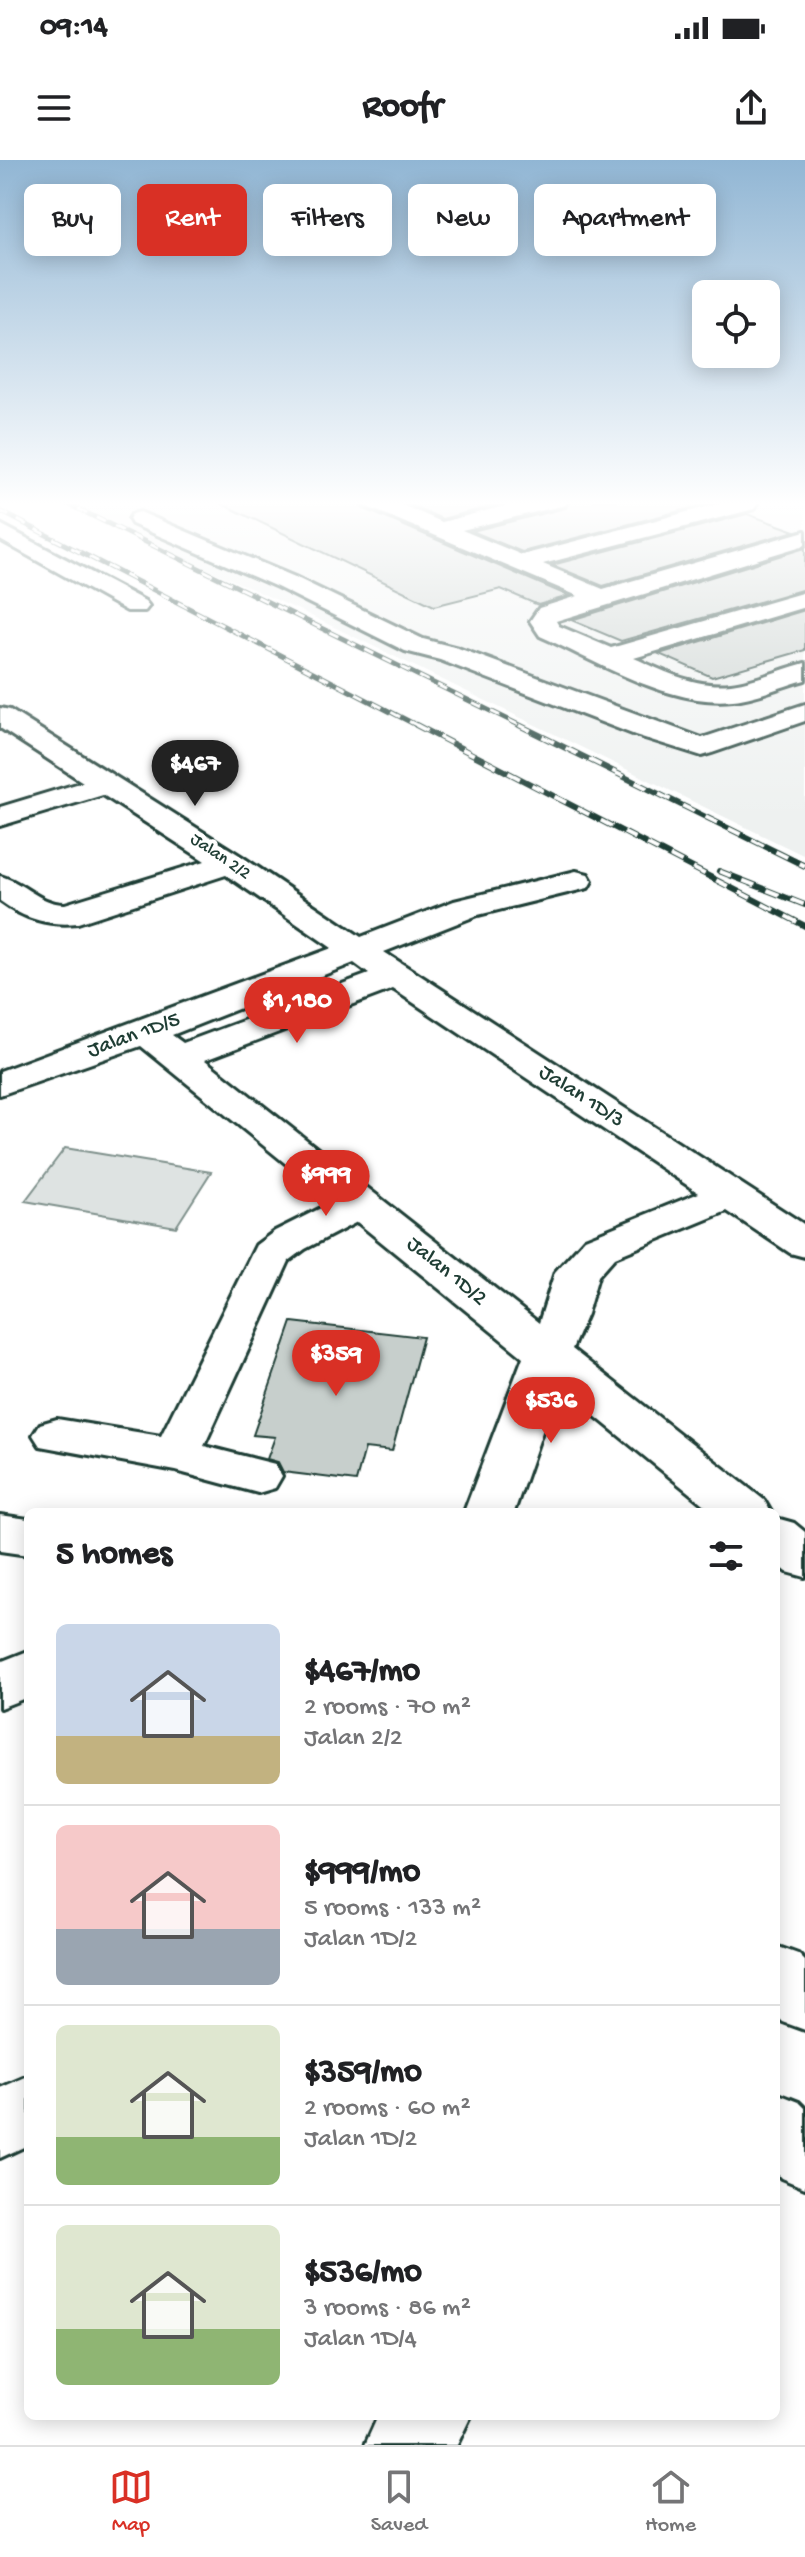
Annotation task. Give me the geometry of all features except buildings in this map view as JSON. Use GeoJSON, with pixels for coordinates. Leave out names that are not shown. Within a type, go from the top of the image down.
{"type":"FeatureCollection","features":[{"type":"Feature","properties":{"kind":"street"},"geometry":{"type":"LineString","coordinates":[[336,607],[414,645],[449,654],[645,729],[702,747],[805,712]]}},
{"type":"Feature","properties":{"kind":"street"},"geometry":{"type":"LineString","coordinates":[[569,607],[548,613],[543,621],[549,631],[675,686],[703,692],[734,692],[805,671]]}},
{"type":"Feature","properties":{"kind":"street"},"geometry":{"type":"LineString","coordinates":[[610,657],[779,607]]}},
{"type":"Feature","properties":{"kind":"street","name":"Jalan 2/2"},"geometry":{"type":"LineString","coordinates":[[0,716],[230,863],[357,950]]}},
{"type":"Feature","properties":{"kind":"street"},"geometry":{"type":"LineString","coordinates":[[0,817],[109,784]]}},
{"type":"Feature","properties":{"kind":"street"},"geometry":{"type":"LineString","coordinates":[[0,886],[38,912],[54,917],[78,913],[230,863]]}},
{"type":"Feature","properties":{"kind":"street","name":"Jalan 1D/5"},"geometry":{"type":"LineString","coordinates":[[0,1084],[146,1032],[490,900],[576,881]]}},
{"type":"Feature","properties":{"kind":"street","name":"Jalan 1D/3"},"geometry":{"type":"LineString","coordinates":[[357,950],[805,1244]]}},
{"type":"Feature","properties":{"kind":"street"},"geometry":{"type":"LineString","coordinates":[[177,1058],[396,976]]}},
{"type":"Feature","properties":{"kind":"street","name":"Jalan 1D/2"},"geometry":{"type":"LineString","coordinates":[[146,1032],[741,1508]]}},
{"type":"Feature","properties":{"kind":"street"},"geometry":{"type":"LineString","coordinates":[[490,1508],[547,1353],[565,1314],[577,1272],[600,1248],[733,1194]]}},
{"type":"Feature","properties":{"kind":"street"},"geometry":{"type":"LineString","coordinates":[[176,1455],[271,1254],[290,1240],[361,1204]]}},
{"type":"Feature","properties":{"kind":"street"},"geometry":{"type":"LineString","coordinates":[[57,1435],[176,1455],[258,1476]]}},
{"type":"Feature","properties":{"kind":"street"},"geometry":{"type":"LineString","coordinates":[[0,1533],[24,1536]]}},
{"type":"Feature","properties":{"kind":"street"},"geometry":{"type":"LineString","coordinates":[[780,1539],[805,1559]]}},
{"type":"Feature","properties":{"kind":"street"},"geometry":{"type":"LineString","coordinates":[[0,1687],[24,1673]]}},
{"type":"Feature","properties":{"kind":"street"},"geometry":{"type":"LineString","coordinates":[[780,1977],[805,2002]]}},
{"type":"Feature","properties":{"kind":"street"},"geometry":{"type":"LineString","coordinates":[[0,2127],[24,2109]]}},
{"type":"Feature","properties":{"kind":"street"},"geometry":{"type":"LineString","coordinates":[[780,2128],[805,2156]]}},
{"type":"Feature","properties":{"kind":"street"},"geometry":{"type":"LineString","coordinates":[[402,2445],[430,2420]]}},
{"type":"Feature","properties":{"kind":"shaded area"},"geometry":{"type":"Polygon","coordinates":[[[291,607],[805,607],[805,856],[291,607]]]}},
{"type":"Feature","properties":{"kind":"shaded area"},"geometry":{"type":"Polygon","coordinates":[[[65,1148],[211,1172],[176,1227],[25,1201],[65,1148]]]}},
{"type":"Feature","properties":{"kind":"railway"},"geometry":{"type":"LineString","coordinates":[[186,607],[420,727]]}},
{"type":"Feature","properties":{"kind":"railway"},"geometry":{"type":"LineString","coordinates":[[277,607],[523,727]]}},
{"type":"Feature","properties":{"kind":"railway"},"geometry":{"type":"LineString","coordinates":[[416,725],[805,926]]}},
{"type":"Feature","properties":{"kind":"railway"},"geometry":{"type":"LineString","coordinates":[[519,725],[805,866]]}},
{"type":"Feature","properties":{"kind":"railway"},"geometry":{"type":"LineString","coordinates":[[719,871],[805,905]]}}]}
